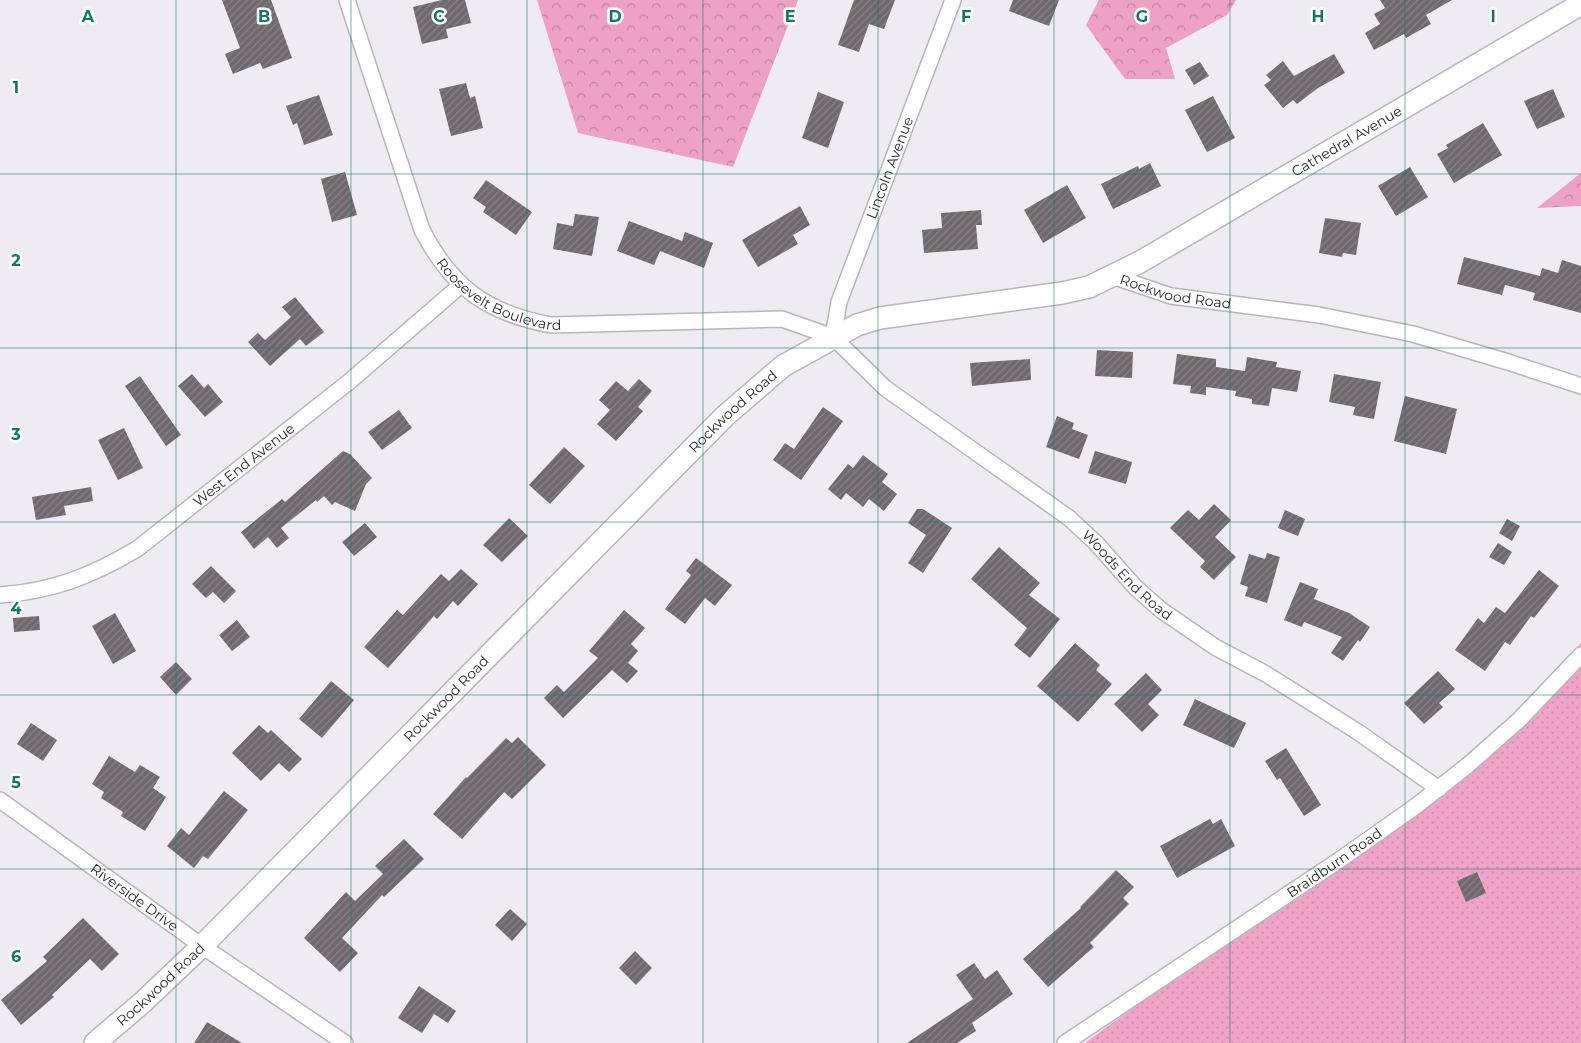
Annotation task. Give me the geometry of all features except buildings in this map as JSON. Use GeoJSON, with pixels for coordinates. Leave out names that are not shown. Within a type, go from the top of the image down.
{"type":"FeatureCollection","features":[{"type":"Feature","properties":{"kind":"street","name":"Roosevelt Boulevard"},"geometry":{"type":"LineString","coordinates":[[347,0],[422,230],[433,252],[448,271],[461,285],[482,301],[503,312],[526,320],[551,325],[782,319],[833,337]]}},
{"type":"Feature","properties":{"kind":"street","name":"Lincoln Avenue"},"geometry":{"type":"LineString","coordinates":[[833,337],[839,302],[954,0]]}},
{"type":"Feature","properties":{"kind":"street","name":"Cathedral Avenue"},"geometry":{"type":"LineString","coordinates":[[1112,276],[1250,199],[1581,4]]}},
{"type":"Feature","properties":{"kind":"street","name":"Rockwood Road"},"geometry":{"type":"LineString","coordinates":[[95,1043],[143,1002],[202,946],[725,416],[783,366],[857,325],[880,318],[1062,293],[1089,286],[1112,276],[1171,296],[1319,315],[1413,334],[1581,386]]}},
{"type":"Feature","properties":{"kind":"street","name":"West End Avenue"},"geometry":{"type":"LineString","coordinates":[[0,595],[55,587],[73,581],[115,562],[137,549],[350,380],[461,285]]}},
{"type":"Feature","properties":{"kind":"street","name":"Woods End Road"},"geometry":{"type":"LineString","coordinates":[[833,337],[886,388],[1069,518],[1096,544],[1136,588],[1161,610],[1189,630],[1266,674],[1358,732],[1439,789]]}},
{"type":"Feature","properties":{"kind":"street","name":"Braidburn Road"},"geometry":{"type":"LineString","coordinates":[[1065,1043],[1338,861],[1439,789],[1519,720],[1581,655]]}},
{"type":"Feature","properties":{"kind":"street","name":"Riverside Drive"},"geometry":{"type":"LineString","coordinates":[[0,800],[202,946],[345,1043]]}},
{"type":"Feature","properties":{"kind":"shaded area"},"geometry":{"type":"Polygon","coordinates":[[[1581,643],[1581,1043],[1085,1043],[1502,736],[1581,643]]]}},
{"type":"Feature","properties":{"kind":"green space"},"geometry":{"type":"Polygon","coordinates":[[[537,0],[798,0],[733,167],[578,133],[537,0]]]}},
{"type":"Feature","properties":{"kind":"green space"},"geometry":{"type":"Polygon","coordinates":[[[1099,0],[1236,0],[1227,15],[1166,48],[1175,79],[1125,79],[1086,25],[1099,0]]]}},
{"type":"Feature","properties":{"kind":"green space"},"geometry":{"type":"Polygon","coordinates":[[[1581,173],[1581,206],[1537,208],[1581,173]]]}}]}
